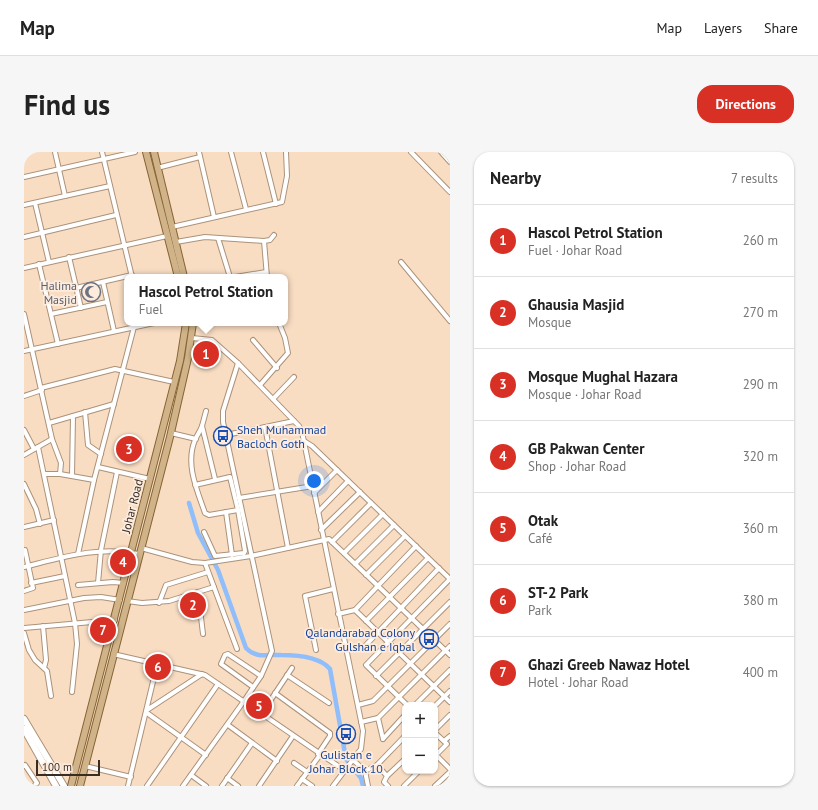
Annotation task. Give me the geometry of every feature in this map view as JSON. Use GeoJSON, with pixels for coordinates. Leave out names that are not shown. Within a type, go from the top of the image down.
{"type":"FeatureCollection","features":[{"type":"Feature","properties":{"kind":"main road"},"geometry":{"type":"LineString","coordinates":[[146,152],[177,274]]}},
{"type":"Feature","properties":{"kind":"main road"},"geometry":{"type":"LineString","coordinates":[[154,152],[183,274]]}},
{"type":"Feature","properties":{"kind":"main road","name":"Johar Road"},"geometry":{"type":"LineString","coordinates":[[80,786],[113,654],[123,601],[124,584],[174,382],[186,326]]}},
{"type":"Feature","properties":{"kind":"main road","name":"Johar Road"},"geometry":{"type":"LineString","coordinates":[[72,786],[115,620],[141,548],[171,433],[192,338],[193,326]]}},
{"type":"Feature","properties":{"kind":"main road"},"geometry":{"type":"LineString","coordinates":[[83,773],[85,786]]}},
{"type":"Feature","properties":{"kind":"street"},"geometry":{"type":"LineString","coordinates":[[55,152],[65,196]]}},
{"type":"Feature","properties":{"kind":"street"},"geometry":{"type":"LineString","coordinates":[[102,152],[116,215],[132,274]]}},
{"type":"Feature","properties":{"kind":"street"},"geometry":{"type":"LineString","coordinates":[[24,177],[135,152]]}},
{"type":"Feature","properties":{"kind":"street"},"geometry":{"type":"LineString","coordinates":[[199,152],[214,217]]}},
{"type":"Feature","properties":{"kind":"street"},"geometry":{"type":"LineString","coordinates":[[231,152],[246,209]]}},
{"type":"Feature","properties":{"kind":"street"},"geometry":{"type":"LineString","coordinates":[[263,152],[276,204]]}},
{"type":"Feature","properties":{"kind":"street"},"geometry":{"type":"LineString","coordinates":[[172,227],[246,209],[276,204],[283,200],[287,176],[286,152]]}},
{"type":"Feature","properties":{"kind":"street"},"geometry":{"type":"LineString","coordinates":[[411,152],[450,192]]}},
{"type":"Feature","properties":{"kind":"street"},"geometry":{"type":"LineString","coordinates":[[441,152],[450,162]]}},
{"type":"Feature","properties":{"kind":"street"},"geometry":{"type":"LineString","coordinates":[[157,168],[200,157]]}},
{"type":"Feature","properties":{"kind":"street"},"geometry":{"type":"LineString","coordinates":[[24,205],[110,186]]}},
{"type":"Feature","properties":{"kind":"street"},"geometry":{"type":"LineString","coordinates":[[35,202],[50,262]]}},
{"type":"Feature","properties":{"kind":"street"},"geometry":{"type":"LineString","coordinates":[[24,236],[116,215]]}},
{"type":"Feature","properties":{"kind":"street"},"geometry":{"type":"LineString","coordinates":[[176,242],[190,238],[264,241],[270,240],[274,235]]}},
{"type":"Feature","properties":{"kind":"street"},"geometry":{"type":"LineString","coordinates":[[24,268],[167,236]]}},
{"type":"Feature","properties":{"kind":"street"},"geometry":{"type":"LineString","coordinates":[[218,238],[229,274]]}},
{"type":"Feature","properties":{"kind":"street"},"geometry":{"type":"LineString","coordinates":[[254,274],[266,272],[264,241]]}},
{"type":"Feature","properties":{"kind":"street"},"geometry":{"type":"LineString","coordinates":[[69,257],[81,308]]}},
{"type":"Feature","properties":{"kind":"street"},"geometry":{"type":"LineString","coordinates":[[401,262],[450,321]]}},
{"type":"Feature","properties":{"kind":"street"},"geometry":{"type":"LineString","coordinates":[[39,264],[58,344]]}},
{"type":"Feature","properties":{"kind":"street"},"geometry":{"type":"LineString","coordinates":[[76,288],[124,278]]}},
{"type":"Feature","properties":{"kind":"street"},"geometry":{"type":"LineString","coordinates":[[103,282],[114,331]]}},
{"type":"Feature","properties":{"kind":"street"},"geometry":{"type":"LineString","coordinates":[[51,314],[107,302]]}},
{"type":"Feature","properties":{"kind":"street"},"geometry":{"type":"LineString","coordinates":[[24,314],[26,332],[42,389],[52,439],[61,463],[60,474]]}},
{"type":"Feature","properties":{"kind":"street"},"geometry":{"type":"LineString","coordinates":[[260,385],[277,368],[288,353],[285,338],[280,326]]}},
{"type":"Feature","properties":{"kind":"street"},"geometry":{"type":"LineString","coordinates":[[24,351],[134,327],[94,480],[78,554]]}},
{"type":"Feature","properties":{"kind":"street"},"geometry":{"type":"LineString","coordinates":[[192,338],[212,340],[238,363],[299,426],[304,441],[338,614],[358,705],[363,743],[333,786]]}},
{"type":"Feature","properties":{"kind":"street"},"geometry":{"type":"LineString","coordinates":[[253,340],[277,368]]}},
{"type":"Feature","properties":{"kind":"street"},"geometry":{"type":"LineString","coordinates":[[183,786],[228,725],[260,676],[271,655],[226,435],[223,411],[238,363]]}},
{"type":"Feature","properties":{"kind":"street"},"geometry":{"type":"LineString","coordinates":[[24,396],[42,389],[114,369],[174,382]]}},
{"type":"Feature","properties":{"kind":"street"},"geometry":{"type":"LineString","coordinates":[[273,399],[294,377]]}},
{"type":"Feature","properties":{"kind":"street"},"geometry":{"type":"LineString","coordinates":[[50,423],[114,404]]}},
{"type":"Feature","properties":{"kind":"street"},"geometry":{"type":"LineString","coordinates":[[206,411],[199,436],[196,439],[191,467],[195,485],[205,513],[209,515],[238,510]]}},
{"type":"Feature","properties":{"kind":"street"},"geometry":{"type":"LineString","coordinates":[[86,412],[88,445],[101,454]]}},
{"type":"Feature","properties":{"kind":"street"},"geometry":{"type":"LineString","coordinates":[[72,476],[73,416]]}},
{"type":"Feature","properties":{"kind":"street"},"geometry":{"type":"LineString","coordinates":[[226,435],[294,421]]}},
{"type":"Feature","properties":{"kind":"street"},"geometry":{"type":"LineString","coordinates":[[202,426],[215,479]]}},
{"type":"Feature","properties":{"kind":"street"},"geometry":{"type":"LineString","coordinates":[[265,427],[288,548]]}},
{"type":"Feature","properties":{"kind":"street"},"geometry":{"type":"LineString","coordinates":[[24,430],[36,448],[44,474],[75,623],[77,644],[72,692]]}},
{"type":"Feature","properties":{"kind":"street"},"geometry":{"type":"LineString","coordinates":[[171,433],[196,439]]}},
{"type":"Feature","properties":{"kind":"street"},"geometry":{"type":"LineString","coordinates":[[24,455],[52,439]]}},
{"type":"Feature","properties":{"kind":"street"},"geometry":{"type":"LineString","coordinates":[[304,441],[312,446],[338,470],[450,579],[366,665],[404,702]]}},
{"type":"Feature","properties":{"kind":"street"},"geometry":{"type":"LineString","coordinates":[[98,466],[117,472],[150,479]]}},
{"type":"Feature","properties":{"kind":"street"},"geometry":{"type":"LineString","coordinates":[[314,493],[338,470]]}},
{"type":"Feature","properties":{"kind":"street"},"geometry":{"type":"LineString","coordinates":[[98,583],[101,550],[117,472]]}},
{"type":"Feature","properties":{"kind":"street"},"geometry":{"type":"LineString","coordinates":[[44,474],[60,474],[94,480]]}},
{"type":"Feature","properties":{"kind":"street"},"geometry":{"type":"LineString","coordinates":[[195,485],[229,476],[231,478],[246,551],[232,555],[213,555],[204,532]]}},
{"type":"Feature","properties":{"kind":"street"},"geometry":{"type":"LineString","coordinates":[[318,512],[348,481]]}},
{"type":"Feature","properties":{"kind":"street"},"geometry":{"type":"LineString","coordinates":[[24,484],[36,509],[40,524]]}},
{"type":"Feature","properties":{"kind":"street"},"geometry":{"type":"LineString","coordinates":[[239,498],[313,486]]}},
{"type":"Feature","properties":{"kind":"street"},"geometry":{"type":"LineString","coordinates":[[322,530],[360,492]]}},
{"type":"Feature","properties":{"kind":"street"},"geometry":{"type":"LineString","coordinates":[[332,542],[371,503]]}},
{"type":"Feature","properties":{"kind":"street"},"geometry":{"type":"LineString","coordinates":[[226,512],[232,555]]}},
{"type":"Feature","properties":{"kind":"street"},"geometry":{"type":"LineString","coordinates":[[344,553],[383,514]]}},
{"type":"Feature","properties":{"kind":"street"},"geometry":{"type":"LineString","coordinates":[[24,527],[54,520]]}},
{"type":"Feature","properties":{"kind":"street"},"geometry":{"type":"LineString","coordinates":[[356,564],[394,525]]}},
{"type":"Feature","properties":{"kind":"street"},"geometry":{"type":"LineString","coordinates":[[366,575],[405,536]]}},
{"type":"Feature","properties":{"kind":"street"},"geometry":{"type":"LineString","coordinates":[[141,548],[192,562],[207,563],[251,556],[329,539],[450,655]]}},
{"type":"Feature","properties":{"kind":"street"},"geometry":{"type":"LineString","coordinates":[[338,614],[355,610],[416,546]]}},
{"type":"Feature","properties":{"kind":"street"},"geometry":{"type":"LineString","coordinates":[[24,591],[32,589],[26,567],[25,550]]}},
{"type":"Feature","properties":{"kind":"street"},"geometry":{"type":"LineString","coordinates":[[26,567],[101,550],[139,554]]}},
{"type":"Feature","properties":{"kind":"street"},"geometry":{"type":"LineString","coordinates":[[366,621],[428,558]]}},
{"type":"Feature","properties":{"kind":"street"},"geometry":{"type":"LineString","coordinates":[[207,563],[208,572],[237,649]]}},
{"type":"Feature","properties":{"kind":"street"},"geometry":{"type":"LineString","coordinates":[[365,646],[439,568]]}},
{"type":"Feature","properties":{"kind":"street"},"geometry":{"type":"LineString","coordinates":[[159,602],[166,586],[208,572]]}},
{"type":"Feature","properties":{"kind":"street"},"geometry":{"type":"LineString","coordinates":[[31,583],[65,576]]}},
{"type":"Feature","properties":{"kind":"street"},"geometry":{"type":"LineString","coordinates":[[78,585],[98,583],[124,584]]}},
{"type":"Feature","properties":{"kind":"street"},"geometry":{"type":"LineString","coordinates":[[24,610],[101,597],[123,601],[169,601],[214,587]]}},
{"type":"Feature","properties":{"kind":"street"},"geometry":{"type":"LineString","coordinates":[[316,650],[305,596],[333,589]]}},
{"type":"Feature","properties":{"kind":"street"},"geometry":{"type":"LineString","coordinates":[[198,592],[203,634]]}},
{"type":"Feature","properties":{"kind":"street"},"geometry":{"type":"LineString","coordinates":[[376,676],[400,654],[450,602]]}},
{"type":"Feature","properties":{"kind":"street"},"geometry":{"type":"LineString","coordinates":[[355,610],[450,702]]}},
{"type":"Feature","properties":{"kind":"street"},"geometry":{"type":"LineString","coordinates":[[24,628],[115,620]]}},
{"type":"Feature","properties":{"kind":"street"},"geometry":{"type":"LineString","coordinates":[[358,705],[373,701],[450,624]]}},
{"type":"Feature","properties":{"kind":"street"},"geometry":{"type":"LineString","coordinates":[[43,626],[46,660],[44,668]]}},
{"type":"Feature","properties":{"kind":"street"},"geometry":{"type":"LineString","coordinates":[[24,633],[29,650],[35,660],[47,671],[51,696]]}},
{"type":"Feature","properties":{"kind":"street"},"geometry":{"type":"LineString","coordinates":[[361,722],[378,718],[450,646]]}},
{"type":"Feature","properties":{"kind":"street"},"geometry":{"type":"LineString","coordinates":[[24,653],[29,650]]}},
{"type":"Feature","properties":{"kind":"street"},"geometry":{"type":"LineString","coordinates":[[113,654],[202,674],[262,713],[319,754],[344,769]]}},
{"type":"Feature","properties":{"kind":"street"},"geometry":{"type":"LineString","coordinates":[[253,687],[222,664],[225,655],[228,654],[260,676]]}},
{"type":"Feature","properties":{"kind":"street"},"geometry":{"type":"LineString","coordinates":[[128,786],[147,712],[157,665]]}},
{"type":"Feature","properties":{"kind":"street"},"geometry":{"type":"LineString","coordinates":[[262,713],[292,668]]}},
{"type":"Feature","properties":{"kind":"street"},"geometry":{"type":"LineString","coordinates":[[418,702],[450,670]]}},
{"type":"Feature","properties":{"kind":"street"},"geometry":{"type":"LineString","coordinates":[[147,712],[202,674]]}},
{"type":"Feature","properties":{"kind":"street"},"geometry":{"type":"LineString","coordinates":[[287,675],[329,703]]}},
{"type":"Feature","properties":{"kind":"street"},"geometry":{"type":"LineString","coordinates":[[146,786],[218,684]]}},
{"type":"Feature","properties":{"kind":"street"},"geometry":{"type":"LineString","coordinates":[[438,703],[450,691]]}},
{"type":"Feature","properties":{"kind":"street"},"geometry":{"type":"LineString","coordinates":[[275,693],[330,733],[330,736],[298,786]]}},
{"type":"Feature","properties":{"kind":"street"},"geometry":{"type":"LineString","coordinates":[[147,712],[206,755]]}},
{"type":"Feature","properties":{"kind":"street"},"geometry":{"type":"LineString","coordinates":[[438,728],[450,715]]}},
{"type":"Feature","properties":{"kind":"street"},"geometry":{"type":"LineString","coordinates":[[378,718],[383,739],[402,719]]}},
{"type":"Feature","properties":{"kind":"street"},"geometry":{"type":"LineString","coordinates":[[24,719],[28,735],[56,786]]}},
{"type":"Feature","properties":{"kind":"street"},"geometry":{"type":"LineString","coordinates":[[228,725],[277,761]]}},
{"type":"Feature","properties":{"kind":"street"},"geometry":{"type":"LineString","coordinates":[[24,729],[64,786]]}},
{"type":"Feature","properties":{"kind":"street"},"geometry":{"type":"LineString","coordinates":[[438,734],[447,744],[438,754]]}},
{"type":"Feature","properties":{"kind":"street"},"geometry":{"type":"LineString","coordinates":[[259,786],[293,736]]}},
{"type":"Feature","properties":{"kind":"street"},"geometry":{"type":"LineString","coordinates":[[444,741],[450,736]]}},
{"type":"Feature","properties":{"kind":"street"},"geometry":{"type":"LineString","coordinates":[[365,771],[377,765],[403,738]]}},
{"type":"Feature","properties":{"kind":"street"},"geometry":{"type":"LineString","coordinates":[[222,786],[252,743]]}},
{"type":"Feature","properties":{"kind":"street"},"geometry":{"type":"LineString","coordinates":[[435,786],[450,770],[438,758]]}},
{"type":"Feature","properties":{"kind":"street"},"geometry":{"type":"LineString","coordinates":[[351,760],[365,771],[368,786]]}},
{"type":"Feature","properties":{"kind":"street"},"geometry":{"type":"LineString","coordinates":[[388,786],[384,782],[387,776],[402,762]]}},
{"type":"Feature","properties":{"kind":"street"},"geometry":{"type":"LineString","coordinates":[[294,763],[307,772]]}},
{"type":"Feature","properties":{"kind":"street"},"geometry":{"type":"LineString","coordinates":[[24,766],[25,764],[37,783],[34,786]]}},
{"type":"Feature","properties":{"kind":"street"},"geometry":{"type":"LineString","coordinates":[[377,765],[387,776]]}},
{"type":"Feature","properties":{"kind":"street"},"geometry":{"type":"LineString","coordinates":[[85,766],[131,777]]}},
{"type":"Feature","properties":{"kind":"street"},"geometry":{"type":"LineString","coordinates":[[404,786],[416,774]]}},
{"type":"Feature","properties":{"kind":"street"},"geometry":{"type":"LineString","coordinates":[[191,775],[206,786]]}},
{"type":"Feature","properties":{"kind":"street"},"geometry":{"type":"LineString","coordinates":[[228,778],[238,786]]}},
{"type":"Feature","properties":{"kind":"street"},"geometry":{"type":"LineString","coordinates":[[302,779],[312,786]]}},
{"type":"Feature","properties":{"kind":"waterway"},"geometry":{"type":"LineString","coordinates":[[189,503],[198,533],[218,570],[246,648],[258,655],[287,655],[314,659],[326,665],[330,669],[346,759],[361,778],[363,786]]}},
{"type":"Feature","properties":{"kind":"place","name":"Halima Masjid"},"geometry":{"type":"Point","coordinates":[91,292]}},
{"type":"Feature","properties":{"kind":"place","name":"Hascol Petrol Station"},"geometry":{"type":"Point","coordinates":[206,354]}},
{"type":"Feature","properties":{"kind":"place","name":"Sheh Muhammad Bacloch Goth"},"geometry":{"type":"Point","coordinates":[223,436]}},
{"type":"Feature","properties":{"kind":"place","name":"Mosque Mughal Hazara"},"geometry":{"type":"Point","coordinates":[129,449]}},
{"type":"Feature","properties":{"kind":"place","name":"GB Pakwan Center"},"geometry":{"type":"Point","coordinates":[123,562]}},
{"type":"Feature","properties":{"kind":"place","name":"Ghausia Masjid"},"geometry":{"type":"Point","coordinates":[193,605]}},
{"type":"Feature","properties":{"kind":"place","name":"Ghazi Greeb Nawaz Hotel"},"geometry":{"type":"Point","coordinates":[103,630]}},
{"type":"Feature","properties":{"kind":"place","name":"Qalandarabad Colony Gulshan e Iqbal"},"geometry":{"type":"Point","coordinates":[429,639]}},
{"type":"Feature","properties":{"kind":"place","name":"ST-2 Park"},"geometry":{"type":"Point","coordinates":[158,667]}},
{"type":"Feature","properties":{"kind":"place","name":"Otak"},"geometry":{"type":"Point","coordinates":[259,706]}},
{"type":"Feature","properties":{"kind":"place","name":"Gulistan e Johar Block 10"},"geometry":{"type":"Point","coordinates":[346,734]}}]}
